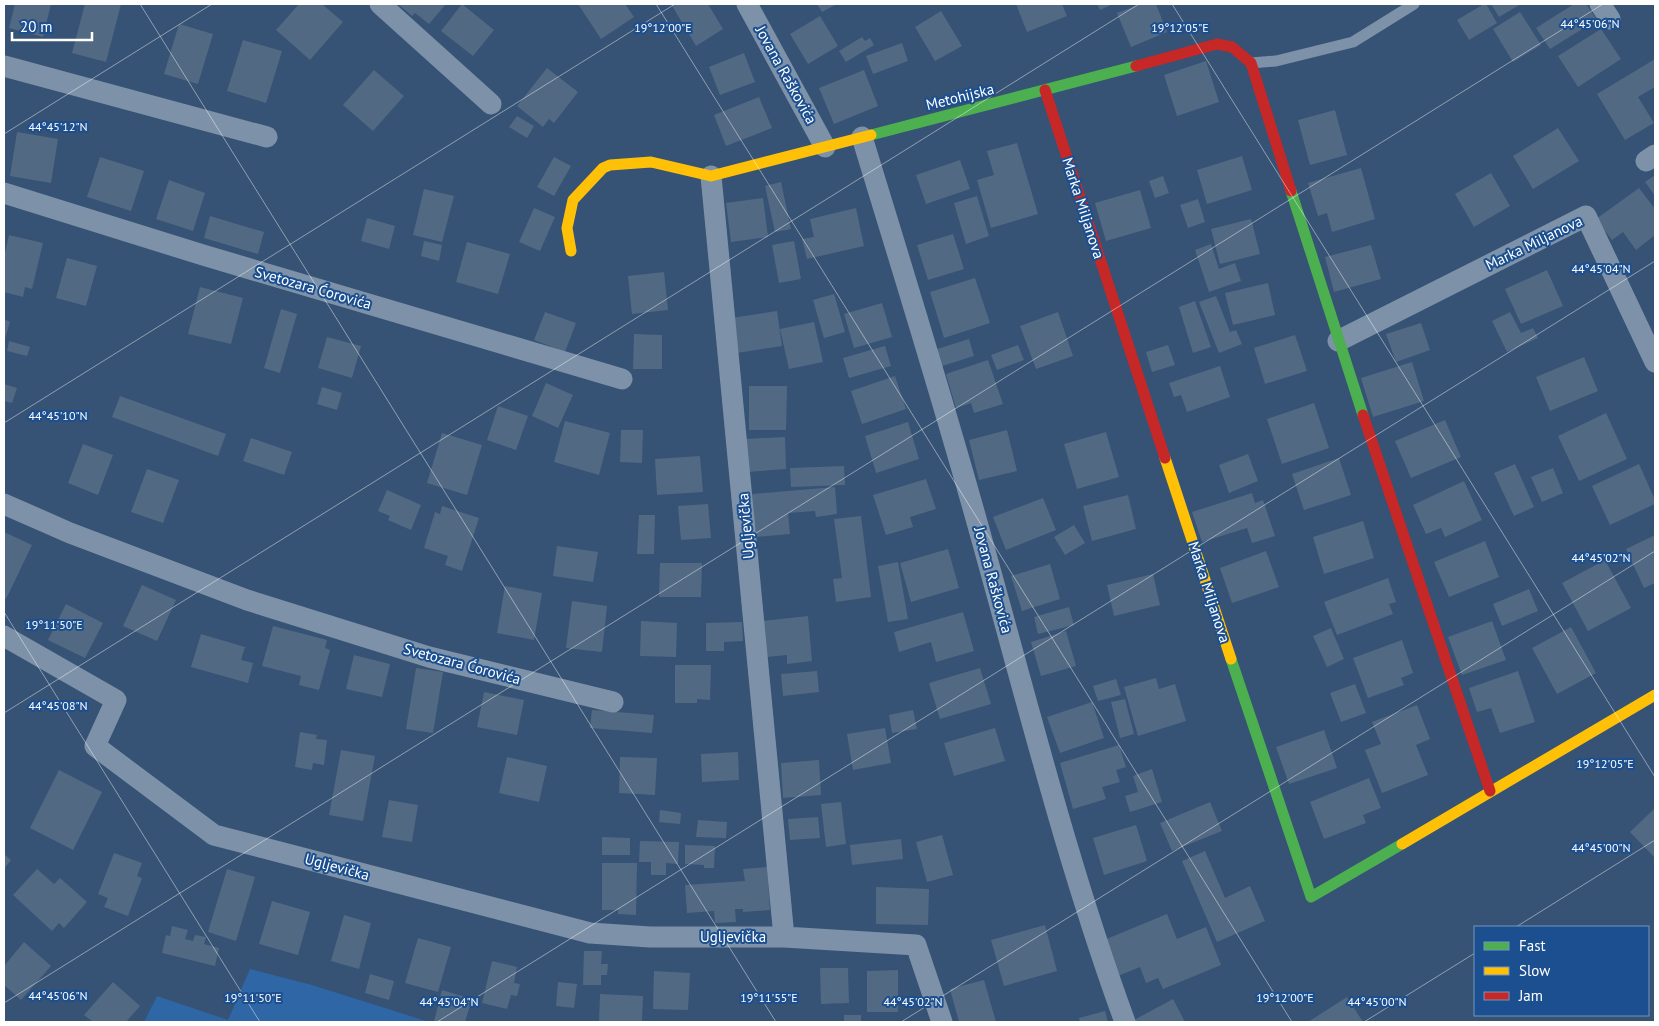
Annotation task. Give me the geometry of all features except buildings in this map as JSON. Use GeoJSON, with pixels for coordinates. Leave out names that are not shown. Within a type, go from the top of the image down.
{"type":"FeatureCollection","features":[{"type":"Feature","properties":{"kind":"street"},"geometry":{"type":"LineString","coordinates":[[380,4],[491,104]]}},
{"type":"Feature","properties":{"kind":"street","name":"Jovana Raškovića"},"geometry":{"type":"LineString","coordinates":[[746,4],[825,147]]}},
{"type":"Feature","properties":{"kind":"street","name":"Metohijska"},"geometry":{"type":"LineString","coordinates":[[711,176],[1217,44],[1232,47],[1252,63]]}},
{"type":"Feature","properties":{"kind":"street"},"geometry":{"type":"LineString","coordinates":[[1252,63],[1338,341],[1490,791]]}},
{"type":"Feature","properties":{"kind":"street"},"geometry":{"type":"LineString","coordinates":[[4,66],[267,138]]}},
{"type":"Feature","properties":{"kind":"street","name":"Marka Miljanova"},"geometry":{"type":"LineString","coordinates":[[1045,90],[1203,574],[1311,896],[1490,791],[1652,703]]}},
{"type":"Feature","properties":{"kind":"street","name":"Jovana Raškovića"},"geometry":{"type":"LineString","coordinates":[[862,138],[954,439],[1050,787],[1102,960],[1125,1022]]}},
{"type":"Feature","properties":{"kind":"street"},"geometry":{"type":"LineString","coordinates":[[571,251],[567,228],[573,200],[603,168],[610,165],[651,162],[711,176]]}},
{"type":"Feature","properties":{"kind":"street","name":"Ugljevička"},"geometry":{"type":"LineString","coordinates":[[711,176],[784,937]]}},
{"type":"Feature","properties":{"kind":"street","name":"Svetozara Ćorovića"},"geometry":{"type":"LineString","coordinates":[[4,193],[203,255],[622,379]]}},
{"type":"Feature","properties":{"kind":"street","name":"Marka Miljanova"},"geometry":{"type":"LineString","coordinates":[[1338,341],[1586,216],[1655,362]]}},
{"type":"Feature","properties":{"kind":"street","name":"Svetozara Ćorovića"},"geometry":{"type":"LineString","coordinates":[[4,504],[70,534],[247,600],[429,657],[613,702]]}},
{"type":"Feature","properties":{"kind":"street","name":"Ugljevička"},"geometry":{"type":"LineString","coordinates":[[4,636],[116,700],[95,746],[214,835],[590,933],[650,937],[784,937],[916,945],[942,1022]]}},
{"type":"Feature","properties":{"kind":"lane"},"geometry":{"type":"LineString","coordinates":[[1252,63],[1276,61],[1353,42],[1414,4]]}},
{"type":"Feature","properties":{"kind":"shaded area"},"geometry":{"type":"Polygon","coordinates":[[[250,969],[312,985],[429,1022],[144,1022],[157,996],[228,1020],[250,969]]]}},
{"type":"Feature","properties":{"kind":"traffic: fast"},"geometry":{"type":"LineString","coordinates":[[871,135],[1136,66]]}},
{"type":"Feature","properties":{"kind":"traffic: fast"},"geometry":{"type":"LineString","coordinates":[[1291,191],[1363,415]]}},
{"type":"Feature","properties":{"kind":"traffic: fast"},"geometry":{"type":"LineString","coordinates":[[1231,659],[1311,897],[1402,844]]}},
{"type":"Feature","properties":{"kind":"traffic: slow"},"geometry":{"type":"LineString","coordinates":[[571,251],[567,228],[573,200],[603,168],[610,165],[651,162],[711,176],[871,135]]}},
{"type":"Feature","properties":{"kind":"traffic: slow"},"geometry":{"type":"LineString","coordinates":[[1165,458],[1231,659]]}},
{"type":"Feature","properties":{"kind":"traffic: slow"},"geometry":{"type":"LineString","coordinates":[[1402,844],[1655,695]]}},
{"type":"Feature","properties":{"kind":"traffic: jam"},"geometry":{"type":"LineString","coordinates":[[1136,66],[1217,44],[1232,47],[1251,63],[1291,191]]}},
{"type":"Feature","properties":{"kind":"traffic: jam"},"geometry":{"type":"LineString","coordinates":[[1045,90],[1165,458]]}},
{"type":"Feature","properties":{"kind":"traffic: jam"},"geometry":{"type":"LineString","coordinates":[[1363,415],[1490,791]]}}]}
